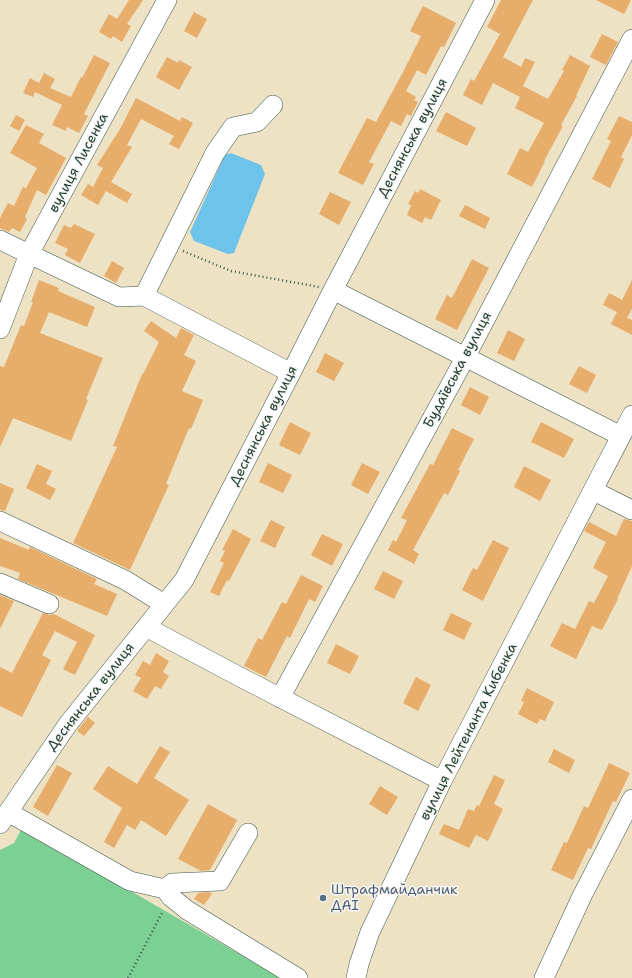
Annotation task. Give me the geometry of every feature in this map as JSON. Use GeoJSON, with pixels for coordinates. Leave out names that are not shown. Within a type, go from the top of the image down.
{"type":"FeatureCollection","features":[{"type":"Feature","properties":{"kind":"street","name":"вулиця Лисенка"},"geometry":{"type":"LineString","coordinates":[[0,329],[29,254],[167,0]]}},
{"type":"Feature","properties":{"kind":"street","name":"Деснянська вулиця"},"geometry":{"type":"LineString","coordinates":[[4,818],[68,724],[184,580],[333,290],[485,0]]}},
{"type":"Feature","properties":{"kind":"street","name":"Будаївська вулиця"},"geometry":{"type":"LineString","coordinates":[[280,698],[465,358],[632,39]]}},
{"type":"Feature","properties":{"kind":"street"},"geometry":{"type":"LineString","coordinates":[[144,296],[215,153],[233,127],[257,122],[273,105]]}},
{"type":"Feature","properties":{"kind":"street"},"geometry":{"type":"LineString","coordinates":[[0,240],[119,297],[144,296],[291,373]]}},
{"type":"Feature","properties":{"kind":"street"},"geometry":{"type":"LineString","coordinates":[[333,290],[621,436],[632,415]]}},
{"type":"Feature","properties":{"kind":"street","name":"вулиця Лейтенанта Кибенка"},"geometry":{"type":"LineString","coordinates":[[356,978],[359,964],[370,932],[442,782],[594,491],[621,436]]}},
{"type":"Feature","properties":{"kind":"street"},"geometry":{"type":"LineString","coordinates":[[594,491],[632,510]]}},
{"type":"Feature","properties":{"kind":"street"},"geometry":{"type":"LineString","coordinates":[[0,521],[125,580],[164,604]]}},
{"type":"Feature","properties":{"kind":"street"},"geometry":{"type":"LineString","coordinates":[[0,583],[49,604]]}},
{"type":"Feature","properties":{"kind":"street"},"geometry":{"type":"LineString","coordinates":[[146,627],[442,782]]}},
{"type":"Feature","properties":{"kind":"street"},"geometry":{"type":"LineString","coordinates":[[544,978],[582,896],[632,799]]}},
{"type":"Feature","properties":{"kind":"street"},"geometry":{"type":"LineString","coordinates":[[4,818],[130,881],[168,893],[187,910],[298,978]]}},
{"type":"Feature","properties":{"kind":"street"},"geometry":{"type":"LineString","coordinates":[[168,893],[172,883],[220,881],[248,833]]}},
{"type":"Feature","properties":{"kind":"path"},"geometry":{"type":"LineString","coordinates":[[169,245],[231,271],[333,290]]}},
{"type":"Feature","properties":{"kind":"path"},"geometry":{"type":"LineString","coordinates":[[128,978],[168,893]]}},
{"type":"Feature","properties":{"kind":"green space"},"geometry":{"type":"Polygon","coordinates":[[[22,828],[281,978],[0,978],[0,850],[14,843],[22,828]]]}},
{"type":"Feature","properties":{"kind":"water"},"geometry":{"type":"Polygon","coordinates":[[[231,153],[261,165],[265,174],[234,253],[228,254],[194,241],[190,232],[225,155],[231,153]]]}},
{"type":"Feature","properties":{"kind":"building"},"geometry":{"type":"Polygon","coordinates":[[[129,0],[143,0],[127,24],[131,26],[122,42],[113,36],[111,39],[99,32],[109,14],[117,19],[129,0]]]}},
{"type":"Feature","properties":{"kind":"building"},"geometry":{"type":"Polygon","coordinates":[[[501,0],[533,0],[503,57],[521,67],[525,58],[535,62],[523,86],[548,99],[564,71],[562,70],[570,55],[590,66],[577,96],[561,125],[563,126],[532,187],[507,174],[520,148],[528,152],[544,123],[515,108],[520,97],[493,83],[482,105],[463,95],[471,79],[474,81],[500,34],[487,27],[501,0]]]}},
{"type":"Feature","properties":{"kind":"building"},"geometry":{"type":"Polygon","coordinates":[[[596,0],[631,0],[624,14],[596,0]]]}},
{"type":"Feature","properties":{"kind":"building"},"geometry":{"type":"Polygon","coordinates":[[[423,6],[456,23],[444,47],[441,46],[426,75],[417,70],[406,91],[416,97],[414,100],[418,102],[411,116],[407,114],[401,126],[391,121],[369,162],[374,164],[363,185],[338,173],[367,118],[376,122],[403,72],[421,36],[410,31],[423,6]]]}},
{"type":"Feature","properties":{"kind":"building"},"geometry":{"type":"Polygon","coordinates":[[[194,12],[207,19],[197,38],[184,31],[194,12]]]}},
{"type":"Feature","properties":{"kind":"building"},"geometry":{"type":"Polygon","coordinates":[[[602,34],[618,42],[606,65],[590,57],[602,34]]]}},
{"type":"Feature","properties":{"kind":"building"},"geometry":{"type":"Polygon","coordinates":[[[94,55],[110,63],[84,114],[88,116],[79,133],[67,127],[66,131],[52,125],[62,105],[35,92],[33,97],[23,93],[30,78],[39,83],[44,73],[55,79],[50,88],[71,97],[94,55]]]}},
{"type":"Feature","properties":{"kind":"building"},"geometry":{"type":"Polygon","coordinates":[[[167,57],[178,63],[179,60],[192,67],[179,90],[156,77],[167,57]]]}},
{"type":"Feature","properties":{"kind":"building"},"geometry":{"type":"Polygon","coordinates":[[[136,98],[180,121],[182,117],[193,123],[179,149],[169,144],[174,136],[141,119],[127,145],[132,147],[111,182],[132,194],[127,203],[106,191],[98,205],[81,195],[88,184],[93,187],[103,168],[97,165],[120,129],[136,98]]]}},
{"type":"Feature","properties":{"kind":"building"},"geometry":{"type":"Polygon","coordinates":[[[446,112],[476,128],[467,146],[436,131],[446,112]]]}},
{"type":"Feature","properties":{"kind":"building"},"geometry":{"type":"Polygon","coordinates":[[[16,115],[25,120],[19,131],[10,126],[16,115]]]}},
{"type":"Feature","properties":{"kind":"building"},"geometry":{"type":"Polygon","coordinates":[[[619,116],[632,122],[632,135],[621,157],[624,159],[610,188],[592,179],[611,141],[607,139],[619,116]]]}},
{"type":"Feature","properties":{"kind":"building"},"geometry":{"type":"Polygon","coordinates":[[[26,125],[44,134],[39,143],[66,158],[46,195],[37,190],[25,217],[27,219],[20,232],[12,228],[9,232],[0,228],[0,218],[8,203],[14,206],[23,187],[26,188],[37,168],[10,153],[26,125]]]}},
{"type":"Feature","properties":{"kind":"building"},"geometry":{"type":"Polygon","coordinates":[[[420,189],[441,200],[431,220],[425,217],[422,223],[407,215],[411,205],[408,204],[415,191],[418,193],[420,189]]]}},
{"type":"Feature","properties":{"kind":"building"},"geometry":{"type":"Polygon","coordinates":[[[330,192],[351,202],[339,225],[319,214],[330,192]]]}},
{"type":"Feature","properties":{"kind":"building"},"geometry":{"type":"Polygon","coordinates":[[[465,205],[490,218],[485,229],[459,216],[465,205]]]}},
{"type":"Feature","properties":{"kind":"building"},"geometry":{"type":"Polygon","coordinates":[[[74,224],[95,234],[80,263],[65,255],[68,249],[55,243],[64,225],[71,228],[74,224]]]}},
{"type":"Feature","properties":{"kind":"building"},"geometry":{"type":"Polygon","coordinates":[[[472,259],[489,268],[457,330],[435,319],[447,295],[452,298],[472,259]]]}},
{"type":"Feature","properties":{"kind":"building"},"geometry":{"type":"Polygon","coordinates":[[[112,261],[124,268],[116,283],[104,276],[112,261]]]}},
{"type":"Feature","properties":{"kind":"building"},"geometry":{"type":"Polygon","coordinates":[[[39,280],[59,288],[58,291],[95,307],[87,327],[49,312],[40,333],[103,358],[71,441],[13,418],[0,447],[0,366],[4,367],[21,325],[24,326],[39,280]]]}},
{"type":"Feature","properties":{"kind":"building"},"geometry":{"type":"Polygon","coordinates":[[[632,280],[632,309],[627,318],[632,320],[632,335],[611,324],[617,312],[603,305],[609,293],[622,300],[632,280]]]}},
{"type":"Feature","properties":{"kind":"building"},"geometry":{"type":"Polygon","coordinates":[[[151,321],[176,338],[181,328],[194,335],[184,355],[196,361],[182,391],[203,400],[191,429],[189,428],[166,484],[169,485],[130,570],[73,543],[117,447],[113,446],[142,374],[159,342],[144,331],[151,321]]]}},
{"type":"Feature","properties":{"kind":"building"},"geometry":{"type":"Polygon","coordinates":[[[508,330],[525,339],[514,361],[497,353],[508,330]]]}},
{"type":"Feature","properties":{"kind":"building"},"geometry":{"type":"Polygon","coordinates":[[[325,353],[344,363],[334,381],[316,372],[325,353]]]}},
{"type":"Feature","properties":{"kind":"building"},"geometry":{"type":"Polygon","coordinates":[[[579,366],[596,375],[587,393],[569,384],[579,366]]]}},
{"type":"Feature","properties":{"kind":"building"},"geometry":{"type":"Polygon","coordinates":[[[470,387],[489,397],[480,415],[461,405],[470,387]]]}},
{"type":"Feature","properties":{"kind":"building"},"geometry":{"type":"Polygon","coordinates":[[[290,422],[311,433],[300,455],[279,445],[290,422]]]}},
{"type":"Feature","properties":{"kind":"building"},"geometry":{"type":"Polygon","coordinates":[[[541,422],[574,439],[564,458],[531,442],[541,422]]]}},
{"type":"Feature","properties":{"kind":"building"},"geometry":{"type":"Polygon","coordinates":[[[452,428],[474,439],[458,470],[460,471],[448,495],[444,493],[413,550],[419,554],[414,564],[388,550],[393,540],[396,542],[407,520],[401,518],[430,464],[433,465],[452,428]]]}},
{"type":"Feature","properties":{"kind":"building"},"geometry":{"type":"Polygon","coordinates":[[[268,463],[292,475],[283,493],[259,482],[268,463]]]}},
{"type":"Feature","properties":{"kind":"building"},"geometry":{"type":"Polygon","coordinates":[[[362,463],[380,472],[368,494],[351,485],[362,463]]]}},
{"type":"Feature","properties":{"kind":"building"},"geometry":{"type":"Polygon","coordinates":[[[37,464],[52,471],[46,484],[56,489],[50,500],[26,488],[37,464]]]}},
{"type":"Feature","properties":{"kind":"building"},"geometry":{"type":"Polygon","coordinates":[[[524,466],[551,480],[540,501],[514,487],[524,466]]]}},
{"type":"Feature","properties":{"kind":"building"},"geometry":{"type":"Polygon","coordinates":[[[0,483],[14,489],[5,511],[0,510],[0,483]]]}},
{"type":"Feature","properties":{"kind":"building"},"geometry":{"type":"Polygon","coordinates":[[[624,519],[632,521],[632,566],[618,599],[602,630],[592,626],[576,659],[550,646],[562,623],[575,629],[589,601],[594,603],[608,576],[593,568],[606,542],[584,531],[589,522],[616,536],[624,519]]]}},
{"type":"Feature","properties":{"kind":"building"},"geometry":{"type":"Polygon","coordinates":[[[271,520],[285,527],[275,548],[260,541],[271,520]]]}},
{"type":"Feature","properties":{"kind":"building"},"geometry":{"type":"Polygon","coordinates":[[[233,529],[251,539],[229,581],[227,580],[219,596],[210,592],[224,563],[220,561],[225,551],[222,550],[233,529]]]}},
{"type":"Feature","properties":{"kind":"building"},"geometry":{"type":"Polygon","coordinates":[[[322,534],[343,544],[332,566],[311,555],[322,534]]]}},
{"type":"Feature","properties":{"kind":"building"},"geometry":{"type":"Polygon","coordinates":[[[0,538],[29,550],[30,547],[97,579],[94,584],[117,594],[107,616],[18,579],[20,573],[0,566],[0,538]]]}},
{"type":"Feature","properties":{"kind":"building"},"geometry":{"type":"Polygon","coordinates":[[[493,540],[509,548],[483,601],[462,590],[473,568],[477,570],[493,540]]]}},
{"type":"Feature","properties":{"kind":"building"},"geometry":{"type":"Polygon","coordinates":[[[383,571],[403,581],[394,599],[374,589],[383,571]]]}},
{"type":"Feature","properties":{"kind":"building"},"geometry":{"type":"Polygon","coordinates":[[[301,575],[323,586],[315,602],[309,599],[290,638],[287,636],[266,677],[244,666],[258,638],[262,640],[282,602],[286,604],[301,575]]]}},
{"type":"Feature","properties":{"kind":"building"},"geometry":{"type":"Polygon","coordinates":[[[0,595],[14,601],[0,629],[0,595]]]}},
{"type":"Feature","properties":{"kind":"building"},"geometry":{"type":"Polygon","coordinates":[[[43,613],[50,615],[54,614],[95,635],[75,675],[63,669],[77,642],[55,631],[42,655],[51,660],[22,717],[0,706],[0,667],[12,673],[43,613]]]}},
{"type":"Feature","properties":{"kind":"building"},"geometry":{"type":"Polygon","coordinates":[[[451,613],[472,623],[464,640],[443,630],[451,613]]]}},
{"type":"Feature","properties":{"kind":"building"},"geometry":{"type":"Polygon","coordinates":[[[336,644],[359,656],[350,674],[327,663],[336,644]]]}},
{"type":"Feature","properties":{"kind":"building"},"geometry":{"type":"Polygon","coordinates":[[[156,653],[169,661],[163,672],[169,676],[161,689],[155,686],[147,699],[133,691],[141,678],[135,675],[143,661],[150,665],[156,653]]]}},
{"type":"Feature","properties":{"kind":"building"},"geometry":{"type":"Polygon","coordinates":[[[416,677],[431,685],[418,711],[403,703],[416,677]]]}},
{"type":"Feature","properties":{"kind":"building"},"geometry":{"type":"Polygon","coordinates":[[[527,688],[554,702],[545,721],[540,719],[537,724],[518,714],[524,702],[521,701],[527,688]]]}},
{"type":"Feature","properties":{"kind":"building"},"geometry":{"type":"Polygon","coordinates":[[[88,717],[95,723],[84,736],[77,731],[88,717]]]}},
{"type":"Feature","properties":{"kind":"building"},"geometry":{"type":"Polygon","coordinates":[[[160,746],[170,752],[154,778],[189,800],[166,836],[141,820],[135,830],[127,825],[114,848],[104,842],[122,808],[93,789],[108,766],[137,784],[160,746]]]}},
{"type":"Feature","properties":{"kind":"building"},"geometry":{"type":"Polygon","coordinates":[[[554,749],[575,760],[569,773],[548,762],[554,749]]]}},
{"type":"Feature","properties":{"kind":"building"},"geometry":{"type":"Polygon","coordinates":[[[609,763],[630,773],[616,802],[613,801],[591,849],[588,848],[573,880],[551,870],[564,842],[567,843],[584,806],[588,808],[609,763]]]}},
{"type":"Feature","properties":{"kind":"building"},"geometry":{"type":"Polygon","coordinates":[[[57,765],[72,773],[48,816],[33,807],[57,765]]]}},
{"type":"Feature","properties":{"kind":"building"},"geometry":{"type":"Polygon","coordinates":[[[494,775],[505,780],[494,804],[503,809],[488,841],[476,835],[469,848],[439,834],[444,824],[459,830],[468,809],[474,811],[477,805],[479,806],[494,775]]]}},
{"type":"Feature","properties":{"kind":"building"},"geometry":{"type":"Polygon","coordinates":[[[380,786],[398,797],[387,815],[369,804],[380,786]]]}},
{"type":"Feature","properties":{"kind":"building"},"geometry":{"type":"Polygon","coordinates":[[[208,804],[237,820],[210,870],[201,871],[178,859],[208,804]]]}},
{"type":"Feature","properties":{"kind":"building"},"geometry":{"type":"Polygon","coordinates":[[[209,892],[212,894],[204,905],[194,899],[198,893],[209,892]]]}},
{"type":"Feature","properties":{"kind":"place","name":"Штрафмайданчик ДАІ"},"geometry":{"type":"Point","coordinates":[323,898]}}]}
